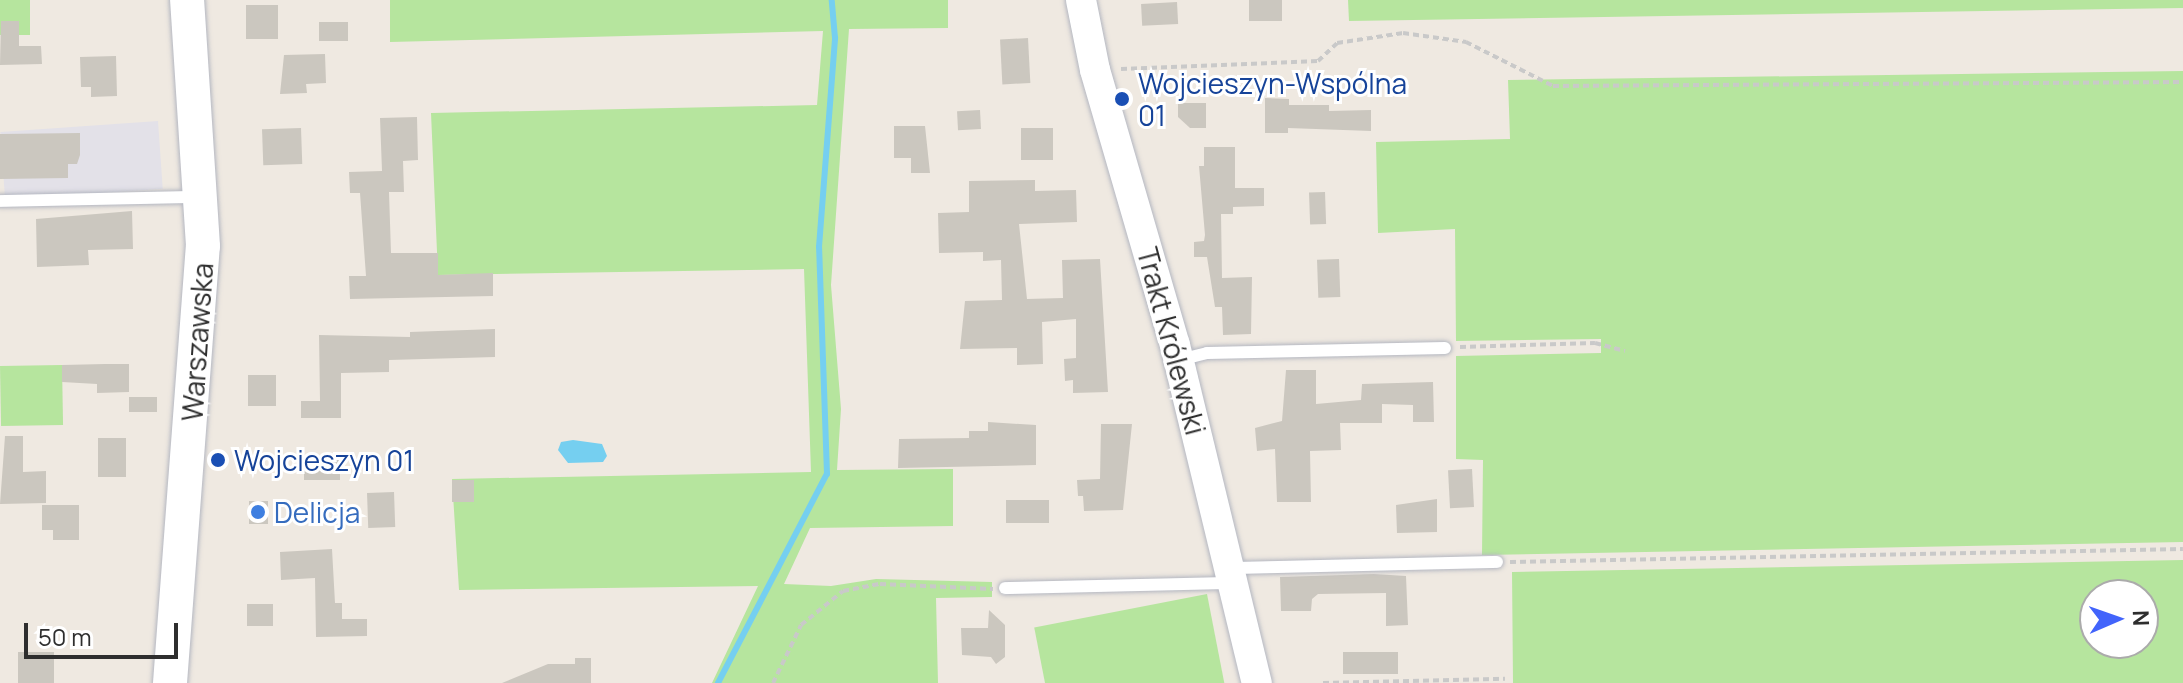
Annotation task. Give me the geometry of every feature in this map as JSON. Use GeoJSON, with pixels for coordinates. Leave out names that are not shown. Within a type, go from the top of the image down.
{"type":"FeatureCollection","features":[{"type":"Feature","properties":{"kind":"main road","name":"Warszawska"},"geometry":{"type":"LineString","coordinates":[[170,683],[199,318],[204,197],[187,0]]}},
{"type":"Feature","properties":{"kind":"street","name":"Trakt Królewski"},"geometry":{"type":"LineString","coordinates":[[1081,0],[1095,70],[1179,360],[1257,683]]}},
{"type":"Feature","properties":{"kind":"lane"},"geometry":{"type":"LineString","coordinates":[[0,201],[204,197]]}},
{"type":"Feature","properties":{"kind":"lane"},"geometry":{"type":"LineString","coordinates":[[1179,360],[1207,353],[1445,348]]}},
{"type":"Feature","properties":{"kind":"lane"},"geometry":{"type":"LineString","coordinates":[[1005,588],[1497,562]]}},
{"type":"Feature","properties":{"kind":"path"},"geometry":{"type":"LineString","coordinates":[[1095,70],[1318,61],[1337,43],[1403,33],[1466,42],[1553,86],[2183,82]]}},
{"type":"Feature","properties":{"kind":"path"},"geometry":{"type":"LineString","coordinates":[[1445,348],[1595,343],[1625,351]]}},
{"type":"Feature","properties":{"kind":"path"},"geometry":{"type":"LineString","coordinates":[[1497,562],[2183,549]]}},
{"type":"Feature","properties":{"kind":"path"},"geometry":{"type":"LineString","coordinates":[[773,683],[801,625],[843,591],[880,584],[974,592],[1005,588]]}},
{"type":"Feature","properties":{"kind":"path"},"geometry":{"type":"LineString","coordinates":[[1323,683],[1505,679]]}},
{"type":"Feature","properties":{"kind":"shaded area"},"geometry":{"type":"Polygon","coordinates":[[[158,121],[163,189],[5,200],[0,132],[158,121]]]}},
{"type":"Feature","properties":{"kind":"green space"},"geometry":{"type":"Polygon","coordinates":[[[0,0],[30,0],[30,35],[0,35],[0,0]]]}},
{"type":"Feature","properties":{"kind":"green space"},"geometry":{"type":"Polygon","coordinates":[[[390,0],[948,0],[948,28],[849,29],[831,285],[841,409],[837,470],[953,469],[953,526],[810,528],[784,584],[831,586],[876,579],[992,582],[992,597],[936,598],[938,683],[712,683],[758,586],[459,590],[452,479],[811,472],[804,269],[438,275],[431,113],[817,105],[823,31],[390,42],[390,0]]]}},
{"type":"Feature","properties":{"kind":"green space"},"geometry":{"type":"Polygon","coordinates":[[[1348,0],[2183,0],[2183,8],[1349,21],[1348,0]]]}},
{"type":"Feature","properties":{"kind":"green space"},"geometry":{"type":"Polygon","coordinates":[[[2183,71],[2183,542],[1482,555],[1483,460],[1456,459],[1456,356],[1601,353],[1601,339],[1456,341],[1455,229],[1378,233],[1376,142],[1510,139],[1508,80],[2183,71]]]}},
{"type":"Feature","properties":{"kind":"green space"},"geometry":{"type":"Polygon","coordinates":[[[62,365],[63,425],[1,426],[0,366],[62,365]]]}},
{"type":"Feature","properties":{"kind":"green space"},"geometry":{"type":"Polygon","coordinates":[[[2183,560],[2183,683],[1513,683],[1512,572],[2183,560]]]}},
{"type":"Feature","properties":{"kind":"green space"},"geometry":{"type":"Polygon","coordinates":[[[1207,594],[1224,683],[1045,683],[1034,628],[1207,594]]]}},
{"type":"Feature","properties":{"kind":"water"},"geometry":{"type":"Polygon","coordinates":[[[573,440],[602,444],[607,456],[603,462],[568,463],[558,450],[561,442],[573,440]]]}},
{"type":"Feature","properties":{"kind":"building"},"geometry":{"type":"Polygon","coordinates":[[[1249,0],[1282,0],[1282,21],[1249,21],[1249,0]]]}},
{"type":"Feature","properties":{"kind":"building"},"geometry":{"type":"Polygon","coordinates":[[[1177,2],[1178,24],[1142,26],[1141,4],[1177,2]]]}},
{"type":"Feature","properties":{"kind":"building"},"geometry":{"type":"Polygon","coordinates":[[[246,5],[278,5],[278,39],[246,39],[246,5]]]}},
{"type":"Feature","properties":{"kind":"building"},"geometry":{"type":"Polygon","coordinates":[[[1,21],[19,21],[19,46],[41,46],[42,64],[0,65],[1,21]]]}},
{"type":"Feature","properties":{"kind":"building"},"geometry":{"type":"Polygon","coordinates":[[[319,22],[348,22],[348,41],[319,41],[319,22]]]}},
{"type":"Feature","properties":{"kind":"building"},"geometry":{"type":"Polygon","coordinates":[[[1028,38],[1030,83],[1002,84],[1000,39],[1028,38]]]}},
{"type":"Feature","properties":{"kind":"building"},"geometry":{"type":"Polygon","coordinates":[[[325,54],[326,83],[306,84],[307,93],[280,94],[284,55],[325,54]]]}},
{"type":"Feature","properties":{"kind":"building"},"geometry":{"type":"Polygon","coordinates":[[[116,56],[117,96],[91,97],[91,87],[81,87],[80,57],[116,56]]]}},
{"type":"Feature","properties":{"kind":"building"},"geometry":{"type":"Polygon","coordinates":[[[1265,98],[1289,99],[1289,105],[1329,105],[1329,111],[1371,110],[1371,131],[1288,128],[1288,133],[1265,133],[1265,98]]]}},
{"type":"Feature","properties":{"kind":"building"},"geometry":{"type":"Polygon","coordinates":[[[1178,103],[1206,103],[1206,128],[1190,128],[1178,117],[1178,103]]]}},
{"type":"Feature","properties":{"kind":"building"},"geometry":{"type":"Polygon","coordinates":[[[980,110],[981,129],[958,130],[957,111],[980,110]]]}},
{"type":"Feature","properties":{"kind":"building"},"geometry":{"type":"Polygon","coordinates":[[[417,117],[418,160],[403,161],[404,192],[389,192],[391,253],[438,253],[438,275],[493,273],[493,296],[350,299],[349,276],[366,276],[360,193],[350,193],[349,172],[382,171],[380,118],[417,117]]]}},
{"type":"Feature","properties":{"kind":"building"},"geometry":{"type":"Polygon","coordinates":[[[894,126],[925,126],[930,173],[911,173],[911,158],[894,158],[894,126]]]}},
{"type":"Feature","properties":{"kind":"building"},"geometry":{"type":"Polygon","coordinates":[[[301,128],[302,164],[263,165],[262,129],[301,128]]]}},
{"type":"Feature","properties":{"kind":"building"},"geometry":{"type":"Polygon","coordinates":[[[1021,128],[1053,128],[1053,160],[1021,160],[1021,128]]]}},
{"type":"Feature","properties":{"kind":"building"},"geometry":{"type":"Polygon","coordinates":[[[80,133],[80,155],[77,164],[68,164],[68,178],[0,179],[0,134],[80,133]]]}},
{"type":"Feature","properties":{"kind":"building"},"geometry":{"type":"Polygon","coordinates":[[[1204,147],[1235,147],[1235,188],[1264,188],[1264,206],[1233,207],[1233,214],[1221,214],[1222,278],[1252,277],[1251,334],[1223,335],[1222,307],[1215,307],[1207,257],[1194,257],[1194,242],[1204,241],[1205,235],[1199,166],[1204,166],[1204,147]]]}},
{"type":"Feature","properties":{"kind":"building"},"geometry":{"type":"Polygon","coordinates":[[[1035,180],[1035,191],[1076,190],[1077,222],[1019,224],[1027,299],[1063,298],[1062,260],[1100,259],[1108,392],[1073,393],[1073,380],[1065,381],[1064,359],[1076,358],[1076,319],[1042,322],[1043,364],[1017,365],[1017,348],[960,349],[965,301],[1002,300],[1001,260],[983,261],[983,252],[939,253],[938,213],[969,212],[969,181],[1035,180]]]}},
{"type":"Feature","properties":{"kind":"building"},"geometry":{"type":"Polygon","coordinates":[[[1325,192],[1326,224],[1310,225],[1309,193],[1325,192]]]}},
{"type":"Feature","properties":{"kind":"building"},"geometry":{"type":"Polygon","coordinates":[[[132,211],[133,249],[88,250],[89,265],[37,267],[36,219],[132,211]]]}},
{"type":"Feature","properties":{"kind":"building"},"geometry":{"type":"Polygon","coordinates":[[[1339,259],[1340,297],[1318,298],[1317,260],[1339,259]]]}},
{"type":"Feature","properties":{"kind":"building"},"geometry":{"type":"Polygon","coordinates":[[[495,329],[495,357],[389,360],[389,372],[341,373],[341,418],[301,418],[301,401],[320,401],[319,335],[410,337],[410,332],[495,329]]]}},
{"type":"Feature","properties":{"kind":"building"},"geometry":{"type":"Polygon","coordinates":[[[129,364],[129,392],[97,393],[97,384],[62,382],[62,365],[129,364]]]}},
{"type":"Feature","properties":{"kind":"building"},"geometry":{"type":"Polygon","coordinates":[[[1286,370],[1316,370],[1316,404],[1361,400],[1362,384],[1433,382],[1434,422],[1413,422],[1413,405],[1382,404],[1382,423],[1340,423],[1341,450],[1310,451],[1311,502],[1277,502],[1275,449],[1257,451],[1255,428],[1282,421],[1286,370]]]}},
{"type":"Feature","properties":{"kind":"building"},"geometry":{"type":"Polygon","coordinates":[[[248,375],[276,375],[276,406],[248,406],[248,375]]]}},
{"type":"Feature","properties":{"kind":"building"},"geometry":{"type":"Polygon","coordinates":[[[129,397],[157,397],[157,412],[129,412],[129,397]]]}},
{"type":"Feature","properties":{"kind":"building"},"geometry":{"type":"Polygon","coordinates":[[[988,422],[1036,425],[1036,465],[898,468],[899,439],[969,438],[969,431],[988,431],[988,422]]]}},
{"type":"Feature","properties":{"kind":"building"},"geometry":{"type":"Polygon","coordinates":[[[1101,424],[1132,424],[1123,510],[1084,511],[1083,496],[1078,496],[1077,480],[1100,479],[1101,424]]]}},
{"type":"Feature","properties":{"kind":"building"},"geometry":{"type":"Polygon","coordinates":[[[5,436],[23,436],[23,472],[46,471],[46,503],[0,504],[5,436]]]}},
{"type":"Feature","properties":{"kind":"building"},"geometry":{"type":"Polygon","coordinates":[[[98,438],[126,438],[126,477],[98,477],[98,438]]]}},
{"type":"Feature","properties":{"kind":"building"},"geometry":{"type":"Polygon","coordinates":[[[304,460],[340,460],[340,480],[304,480],[304,460]]]}},
{"type":"Feature","properties":{"kind":"building"},"geometry":{"type":"Polygon","coordinates":[[[1472,469],[1474,507],[1450,508],[1448,470],[1472,469]]]}},
{"type":"Feature","properties":{"kind":"building"},"geometry":{"type":"Polygon","coordinates":[[[452,480],[474,480],[474,502],[452,502],[452,480]]]}},
{"type":"Feature","properties":{"kind":"building"},"geometry":{"type":"Polygon","coordinates":[[[394,492],[395,527],[368,528],[367,493],[394,492]]]}},
{"type":"Feature","properties":{"kind":"building"},"geometry":{"type":"Polygon","coordinates":[[[1437,499],[1437,532],[1397,533],[1396,505],[1437,499]]]}},
{"type":"Feature","properties":{"kind":"building"},"geometry":{"type":"Polygon","coordinates":[[[1006,500],[1049,500],[1049,523],[1006,523],[1006,500]]]}},
{"type":"Feature","properties":{"kind":"building","name":"Delicja"},"geometry":{"type":"Polygon","coordinates":[[[249,501],[268,501],[268,524],[249,524],[249,501]]]}},
{"type":"Feature","properties":{"kind":"building"},"geometry":{"type":"Polygon","coordinates":[[[42,505],[79,505],[79,540],[53,540],[53,530],[42,530],[42,505]]]}},
{"type":"Feature","properties":{"kind":"building"},"geometry":{"type":"Polygon","coordinates":[[[332,549],[335,603],[342,603],[342,619],[367,619],[367,636],[316,637],[315,578],[281,580],[280,552],[332,549]]]}},
{"type":"Feature","properties":{"kind":"building"},"geometry":{"type":"Polygon","coordinates":[[[1406,576],[1408,625],[1386,626],[1386,593],[1318,594],[1312,599],[1311,611],[1281,611],[1280,577],[1406,576]]]}},
{"type":"Feature","properties":{"kind":"building"},"geometry":{"type":"Polygon","coordinates":[[[247,604],[273,604],[273,626],[247,626],[247,604]]]}},
{"type":"Feature","properties":{"kind":"building"},"geometry":{"type":"Polygon","coordinates":[[[989,610],[1005,625],[1005,657],[996,664],[991,657],[962,655],[961,628],[988,628],[989,610]]]}},
{"type":"Feature","properties":{"kind":"building"},"geometry":{"type":"Polygon","coordinates":[[[18,652],[54,652],[54,683],[18,683],[18,652]]]}},
{"type":"Feature","properties":{"kind":"building"},"geometry":{"type":"Polygon","coordinates":[[[1343,652],[1398,652],[1398,674],[1343,674],[1343,652]]]}},
{"type":"Feature","properties":{"kind":"building"},"geometry":{"type":"Polygon","coordinates":[[[575,658],[591,658],[591,683],[502,683],[548,664],[575,664],[575,658]]]}},
{"type":"Feature","properties":{"kind":"waterway"},"geometry":{"type":"LineString","coordinates":[[718,683],[827,474],[819,247],[835,38],[832,0]]}},
{"type":"Feature","properties":{"kind":"place","name":"Wojcieszyn-Wspólna 01"},"geometry":{"type":"Point","coordinates":[1122,99]}},
{"type":"Feature","properties":{"kind":"place","name":"Wojcieszyn 01"},"geometry":{"type":"Point","coordinates":[218,460]}},
{"type":"Feature","properties":{"kind":"place","name":"Delicja"},"geometry":{"type":"Point","coordinates":[258,512]}}]}
